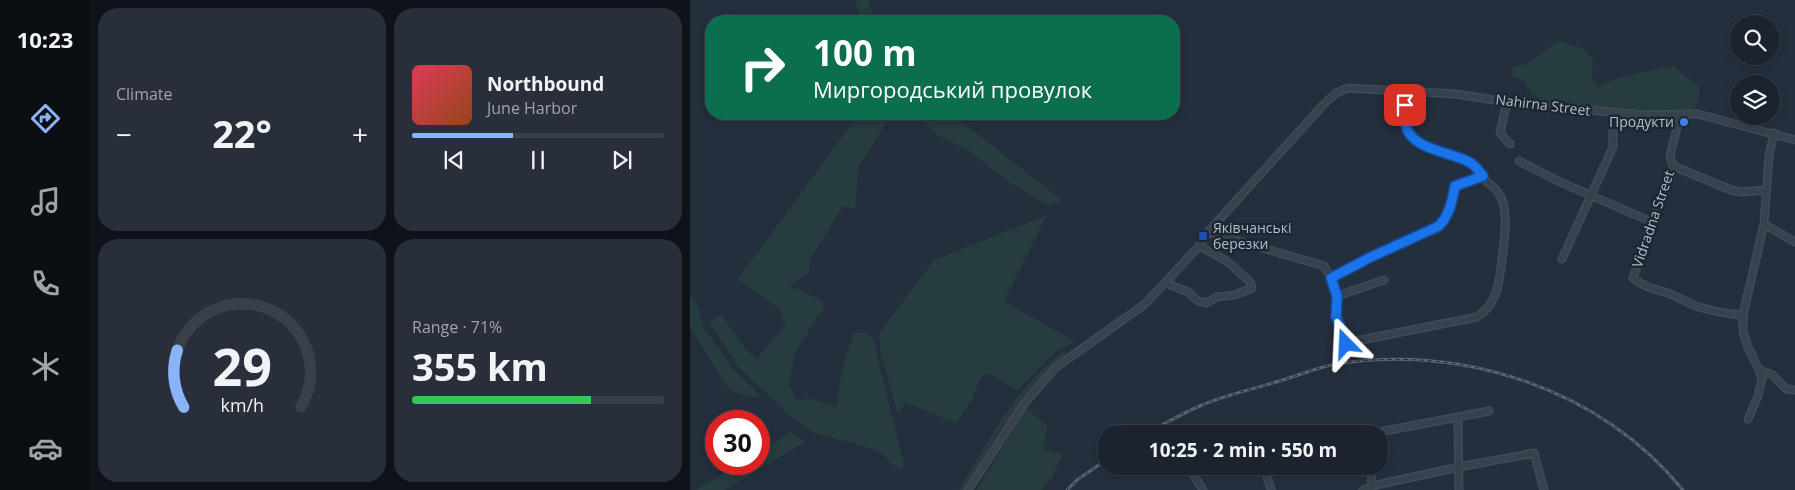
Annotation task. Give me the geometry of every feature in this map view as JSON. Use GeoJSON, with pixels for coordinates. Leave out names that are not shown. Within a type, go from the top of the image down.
{"type":"FeatureCollection","features":[{"type":"Feature","properties":{"kind":"street","name":"Nahirna Street"},"geometry":{"type":"LineString","coordinates":[[1208,232],[1324,104],[1336,93],[1348,88],[1456,94],[1507,102],[1613,113],[1643,115],[1698,114],[1795,140]]}},
{"type":"Feature","properties":{"kind":"street"},"geometry":{"type":"LineString","coordinates":[[968,490],[1024,404],[1055,368],[1145,304],[1199,246],[1208,232],[1324,266],[1331,278],[1337,296],[1336,317],[1346,344],[1477,317],[1488,308],[1497,294],[1505,230],[1502,200],[1498,191],[1474,165],[1468,161],[1436,151],[1415,139],[1407,130],[1404,90]]}},
{"type":"Feature","properties":{"kind":"street"},"geometry":{"type":"LineString","coordinates":[[1507,102],[1500,133],[1510,144]]}},
{"type":"Feature","properties":{"kind":"street"},"geometry":{"type":"LineString","coordinates":[[1562,259],[1613,146],[1613,113]]}},
{"type":"Feature","properties":{"kind":"street","name":"Vidradna Street"},"geometry":{"type":"LineString","coordinates":[[1680,115],[1670,156],[1673,169],[1672,174],[1652,222],[1634,278],[1637,281],[1694,305],[1726,314],[1743,315]]}},
{"type":"Feature","properties":{"kind":"street"},"geometry":{"type":"LineString","coordinates":[[1748,419],[1758,396],[1762,379],[1743,332],[1743,315],[1764,224],[1769,155],[1774,133]]}},
{"type":"Feature","properties":{"kind":"street"},"geometry":{"type":"LineString","coordinates":[[1519,161],[1591,196],[1652,222]]}},
{"type":"Feature","properties":{"kind":"street"},"geometry":{"type":"LineString","coordinates":[[1672,164],[1731,190],[1741,192],[1766,190]]}},
{"type":"Feature","properties":{"kind":"street"},"geometry":{"type":"LineString","coordinates":[[1331,278],[1371,257],[1439,226],[1446,218],[1450,209],[1455,186],[1483,176]]}},
{"type":"Feature","properties":{"kind":"street"},"geometry":{"type":"LineString","coordinates":[[1764,224],[1795,242]]}},
{"type":"Feature","properties":{"kind":"street"},"geometry":{"type":"LineString","coordinates":[[1166,283],[1179,288],[1198,301],[1206,303],[1217,297],[1235,295],[1252,288],[1250,282],[1227,261],[1199,246]]}},
{"type":"Feature","properties":{"kind":"street"},"geometry":{"type":"LineString","coordinates":[[1337,296],[1384,280]]}},
{"type":"Feature","properties":{"kind":"street"},"geometry":{"type":"LineString","coordinates":[[1759,370],[1774,376],[1786,389],[1795,390]]}},
{"type":"Feature","properties":{"kind":"street"},"geometry":{"type":"LineString","coordinates":[[1388,430],[1489,411]]}},
{"type":"Feature","properties":{"kind":"street"},"geometry":{"type":"LineString","coordinates":[[1458,417],[1459,490]]}},
{"type":"Feature","properties":{"kind":"street"},"geometry":{"type":"LineString","coordinates":[[1364,490],[1458,467],[1534,453],[1544,490]]}},
{"type":"Feature","properties":{"kind":"street"},"geometry":{"type":"LineString","coordinates":[[1194,475],[1203,490]]}},
{"type":"Feature","properties":{"kind":"street"},"geometry":{"type":"LineString","coordinates":[[1267,475],[1271,490]]}},
{"type":"Feature","properties":{"kind":"street"},"geometry":{"type":"LineString","coordinates":[[1371,475],[1372,488]]}},
{"type":"Feature","properties":{"kind":"green space"},"geometry":{"type":"Polygon","coordinates":[[[855,0],[868,0],[873,15],[860,15],[855,0]]]}},
{"type":"Feature","properties":{"kind":"green space"},"geometry":{"type":"Polygon","coordinates":[[[1558,41],[1582,48],[1593,59],[1592,78],[1598,87],[1620,77],[1673,66],[1699,87],[1699,97],[1694,110],[1662,113],[1542,101],[1532,93],[1523,81],[1512,76],[1513,67],[1527,64],[1558,41]]]}},
{"type":"Feature","properties":{"kind":"green space"},"geometry":{"type":"Polygon","coordinates":[[[855,120],[888,120],[859,166],[855,209],[843,206],[809,261],[810,271],[789,287],[800,290],[822,301],[824,307],[796,351],[788,384],[798,401],[809,398],[836,407],[842,368],[854,332],[867,333],[873,338],[904,465],[901,469],[890,463],[883,454],[867,447],[814,433],[790,416],[739,368],[709,322],[721,314],[746,350],[757,359],[785,325],[779,309],[738,279],[855,120]]]}},
{"type":"Feature","properties":{"kind":"green space"},"geometry":{"type":"Polygon","coordinates":[[[922,120],[960,120],[1062,200],[1049,206],[1009,182],[969,151],[935,134],[922,120]]]}},
{"type":"Feature","properties":{"kind":"green space"},"geometry":{"type":"Polygon","coordinates":[[[1047,215],[1004,301],[1075,342],[1057,351],[1017,390],[989,374],[985,374],[981,378],[971,401],[956,423],[905,402],[898,415],[881,354],[879,334],[934,260],[1047,215]]]}},
{"type":"Feature","properties":{"kind":"green space"},"geometry":{"type":"Polygon","coordinates":[[[690,296],[699,308],[703,327],[733,369],[762,397],[747,396],[730,389],[726,385],[690,327],[690,296]]]}},
{"type":"Feature","properties":{"kind":"green space"},"geometry":{"type":"Polygon","coordinates":[[[1064,351],[1066,353],[1035,384],[1001,429],[964,490],[959,490],[992,434],[1018,396],[1048,364],[1064,351]]]}},
{"type":"Feature","properties":{"kind":"green space"},"geometry":{"type":"Polygon","coordinates":[[[1026,408],[1047,426],[1043,450],[1063,454],[1051,479],[1042,490],[977,490],[1026,408]]]}},
{"type":"Feature","properties":{"kind":"green space"},"geometry":{"type":"Polygon","coordinates":[[[791,432],[805,442],[770,463],[770,444],[791,432]]]}},
{"type":"Feature","properties":{"kind":"green space"},"geometry":{"type":"Polygon","coordinates":[[[721,475],[750,475],[725,490],[696,490],[721,475]]]}},
{"type":"Feature","properties":{"kind":"railway"},"geometry":{"type":"LineString","coordinates":[[1163,425],[1212,401],[1323,367],[1384,360],[1433,361],[1480,368],[1526,382],[1570,400],[1612,425],[1650,455],[1683,490]]}},
{"type":"Feature","properties":{"kind":"railway"},"geometry":{"type":"LineString","coordinates":[[1067,490],[1077,480],[1098,466]]}},
{"type":"Feature","properties":{"kind":"place","name":"Продукти"},"geometry":{"type":"Point","coordinates":[1684,122]}},
{"type":"Feature","properties":{"kind":"place","name":"Яківчанські березки"},"geometry":{"type":"Point","coordinates":[1203,236]}},
{"type":"Feature","properties":{"kind":"route"},"geometry":{"type":"LineString","coordinates":[[1346,344],[1336,317],[1337,296],[1331,278],[1371,257],[1439,226],[1446,218],[1450,209],[1455,186],[1483,176],[1468,161],[1436,151],[1415,139],[1407,130],[1405,105]]}}]}
